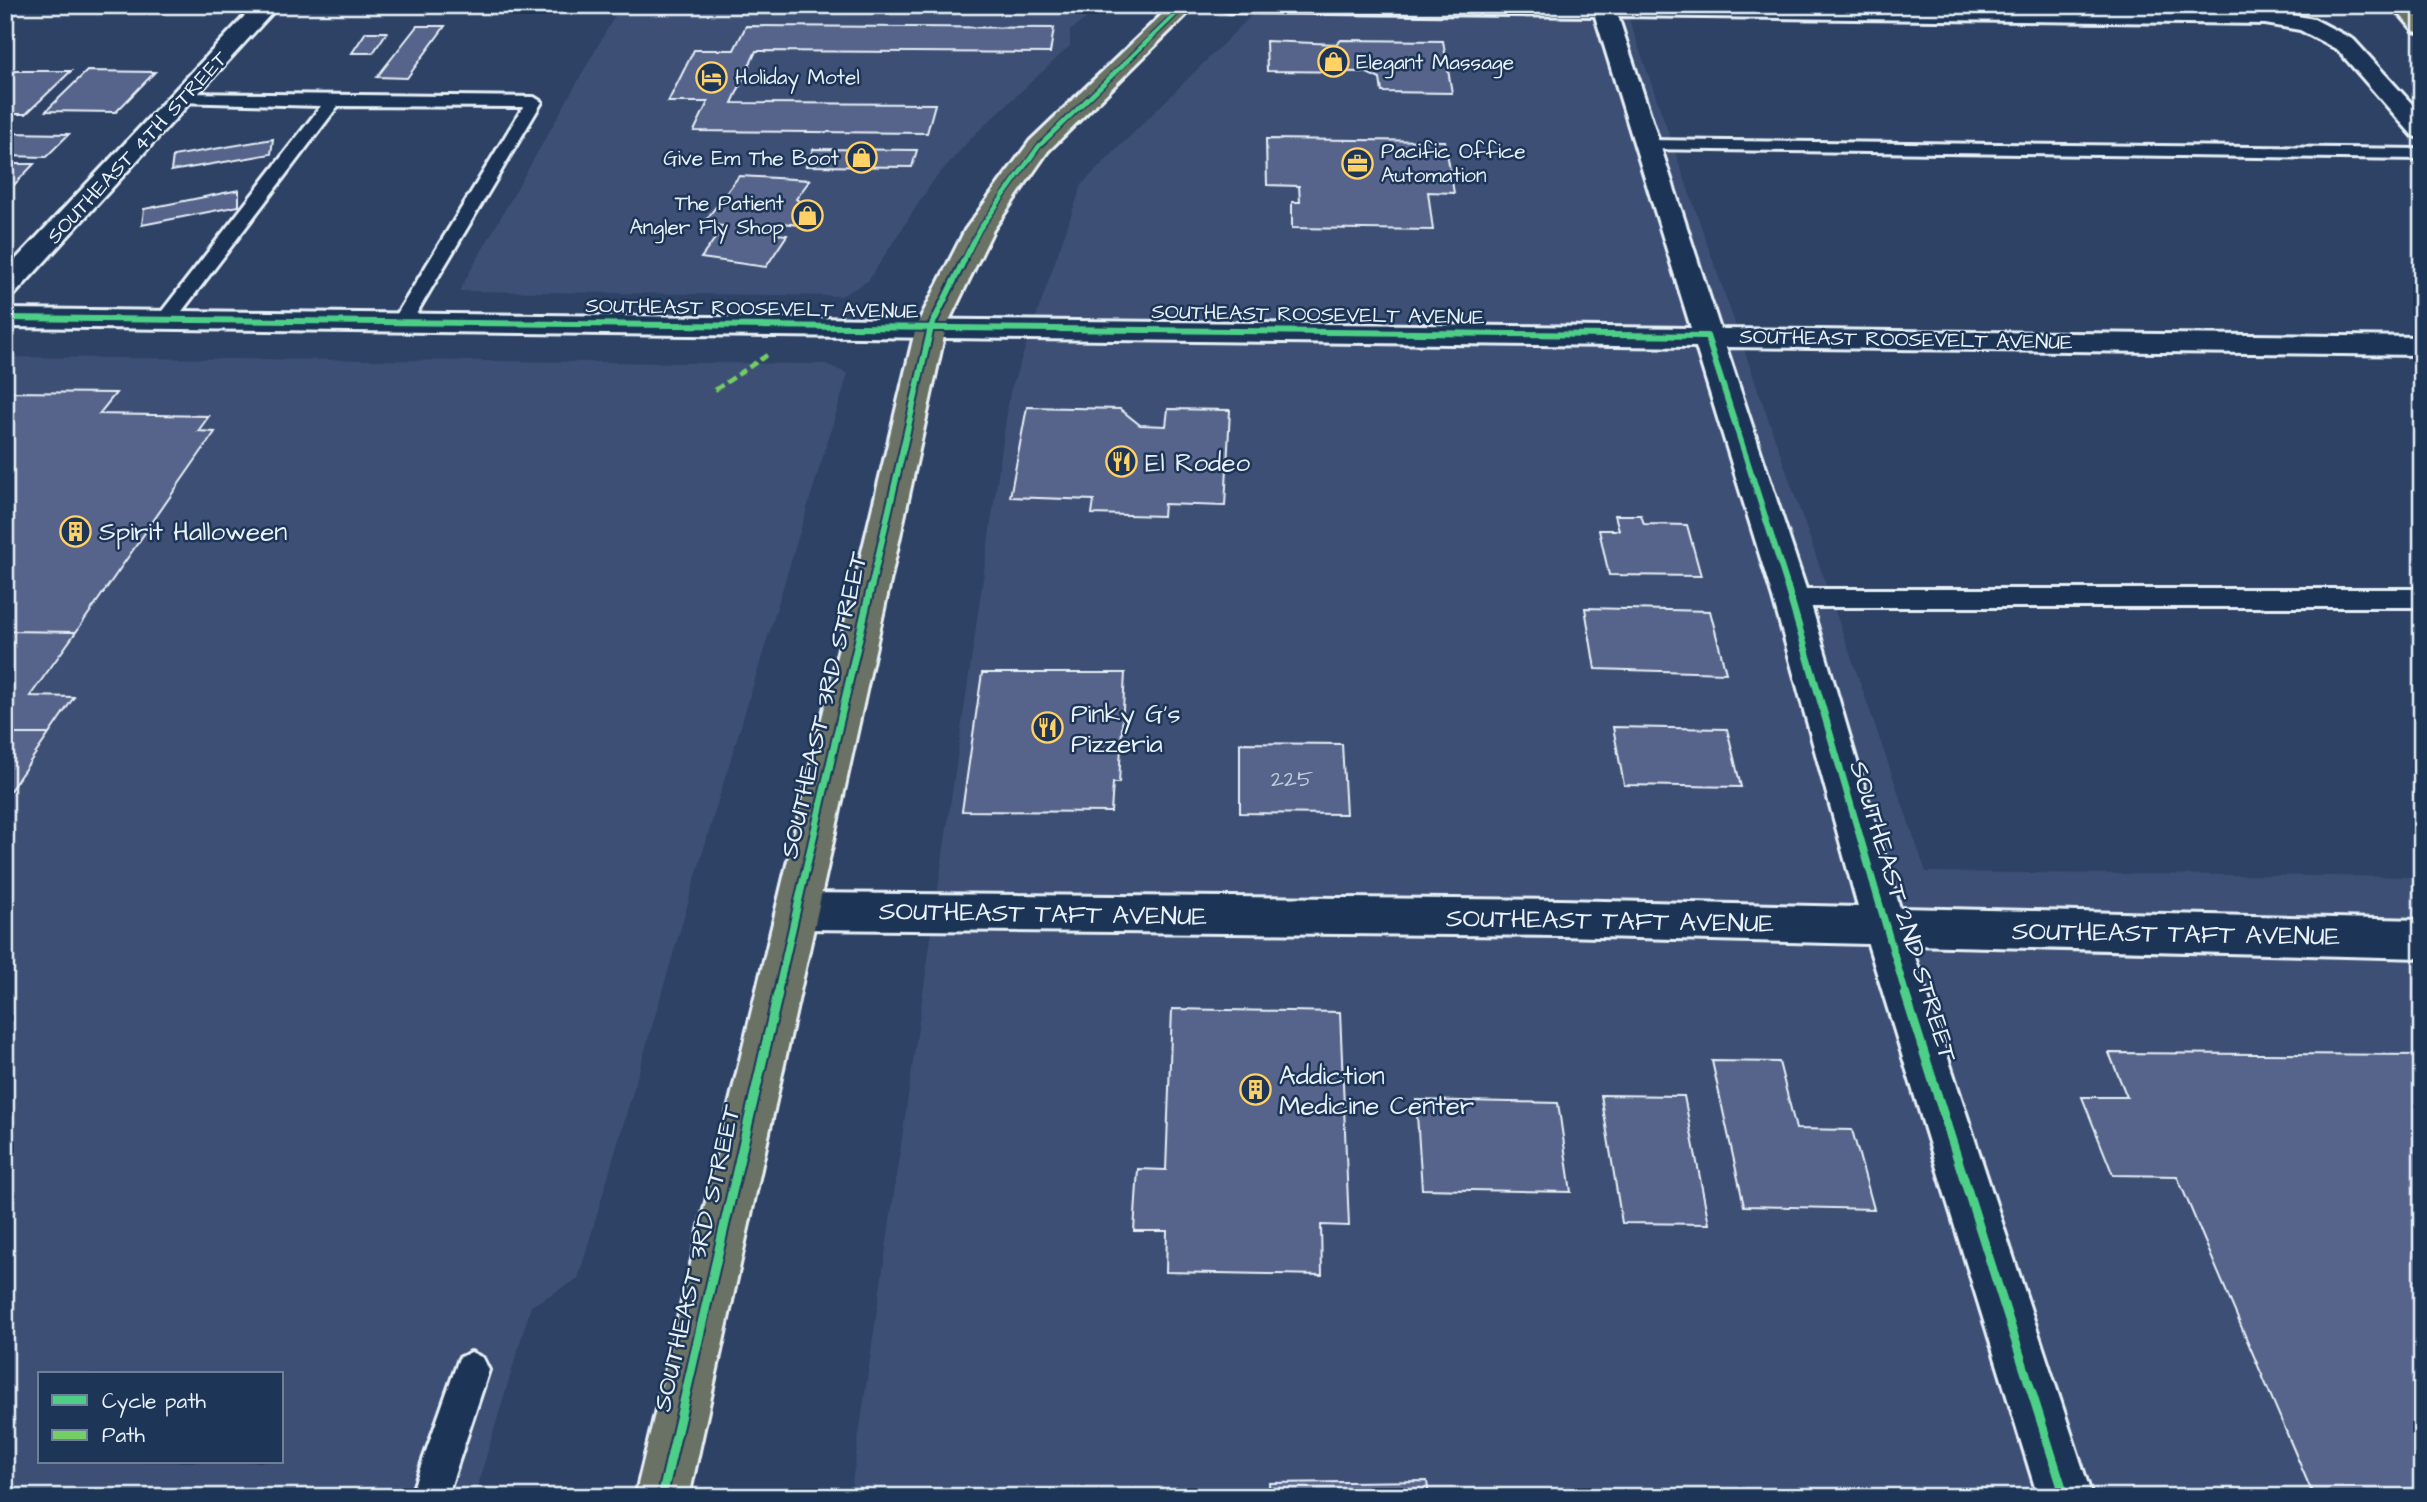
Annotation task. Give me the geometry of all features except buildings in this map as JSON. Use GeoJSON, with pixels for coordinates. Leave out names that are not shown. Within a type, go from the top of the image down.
{"type":"FeatureCollection","features":[{"type":"Feature","properties":{"kind":"main road","name":"SOUTHEAST 3RD STREET"},"geometry":{"type":"LineString","coordinates":[[662,1497],[931,327],[979,230],[1039,146],[1185,5]]}},
{"type":"Feature","properties":{"kind":"main road"},"geometry":{"type":"LineString","coordinates":[[2403,5],[2422,26]]}},
{"type":"Feature","properties":{"kind":"street","name":"SOUTHEAST 4TH STREET"},"geometry":{"type":"LineString","coordinates":[[5,288],[268,5]]}},
{"type":"Feature","properties":{"kind":"street"},"geometry":{"type":"LineString","coordinates":[[1230,5],[1603,6],[2265,17],[2306,24],[2346,45],[2422,131]]}},
{"type":"Feature","properties":{"kind":"street","name":"SOUTHEAST 2ND STREET"},"geometry":{"type":"LineString","coordinates":[[1603,6],[1791,598],[1884,926],[2065,1497]]}},
{"type":"Feature","properties":{"kind":"street","name":"SOUTHEAST ROOSEVELT AVENUE"},"geometry":{"type":"LineString","coordinates":[[5,318],[2422,346]]}},
{"type":"Feature","properties":{"kind":"street","name":"SOUTHEAST TAFT AVENUE"},"geometry":{"type":"LineString","coordinates":[[797,911],[1561,918],[2422,939]]}},
{"type":"Feature","properties":{"kind":"lane"},"geometry":{"type":"LineString","coordinates":[[182,98],[534,102],[402,322]]}},
{"type":"Feature","properties":{"kind":"lane"},"geometry":{"type":"LineString","coordinates":[[166,319],[333,101]]}},
{"type":"Feature","properties":{"kind":"lane"},"geometry":{"type":"LineString","coordinates":[[1647,145],[2422,154]]}},
{"type":"Feature","properties":{"kind":"lane"},"geometry":{"type":"LineString","coordinates":[[1791,598],[2422,598]]}},
{"type":"Feature","properties":{"kind":"lane"},"geometry":{"type":"LineString","coordinates":[[428,1497],[471,1370]]}},
{"type":"Feature","properties":{"kind":"shaded area"},"geometry":{"type":"Polygon","coordinates":[[[621,5],[1103,5],[1070,31],[1070,46],[973,136],[933,181],[868,281],[841,296],[459,291],[621,5]]]}},
{"type":"Feature","properties":{"kind":"shaded area"},"geometry":{"type":"Polygon","coordinates":[[[1262,5],[1624,5],[1926,872],[2422,877],[2422,1497],[850,1497],[1010,392],[1082,184],[1262,5]]]}},
{"type":"Feature","properties":{"kind":"shaded area"},"geometry":{"type":"Polygon","coordinates":[[[5,357],[826,364],[848,374],[717,804],[578,1279],[531,1306],[474,1497],[5,1497],[5,357]]]}},
{"type":"Feature","properties":{"kind":"marked path"},"geometry":{"type":"LineString","coordinates":[[715,390],[767,355]]}},
{"type":"Feature","properties":{"kind":"cycle path"},"geometry":{"type":"LineString","coordinates":[[662,1497],[931,327],[979,230],[1039,146],[1185,5]]}},
{"type":"Feature","properties":{"kind":"cycle path"},"geometry":{"type":"LineString","coordinates":[[5,318],[1707,336],[1791,598],[1884,926],[2065,1497]]}},
{"type":"Feature","properties":{"kind":"place","name":"Elegant Massage"},"geometry":{"type":"Point","coordinates":[1333,62]}},
{"type":"Feature","properties":{"kind":"place","name":"Holiday Motel"},"geometry":{"type":"Point","coordinates":[712,77]}},
{"type":"Feature","properties":{"kind":"place","name":"Give Em The Boot"},"geometry":{"type":"Point","coordinates":[862,158]}},
{"type":"Feature","properties":{"kind":"place","name":"Pacific Office Automation"},"geometry":{"type":"Point","coordinates":[1358,163]}},
{"type":"Feature","properties":{"kind":"place","name":"The Patient Angler Fly Shop"},"geometry":{"type":"Point","coordinates":[807,215]}},
{"type":"Feature","properties":{"kind":"place","name":"El Rodeo"},"geometry":{"type":"Point","coordinates":[1122,462]}},
{"type":"Feature","properties":{"kind":"place","name":"Spirit Halloween"},"geometry":{"type":"Point","coordinates":[76,531]}},
{"type":"Feature","properties":{"kind":"place","name":"Pinky G's Pizzeria"},"geometry":{"type":"Point","coordinates":[1048,728]}},
{"type":"Feature","properties":{"kind":"place","name":"Addiction Medicine Center"},"geometry":{"type":"Point","coordinates":[1256,1090]}}]}
